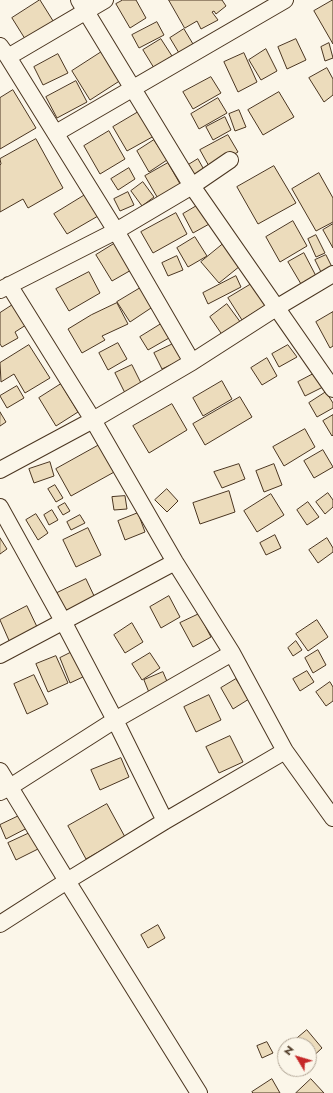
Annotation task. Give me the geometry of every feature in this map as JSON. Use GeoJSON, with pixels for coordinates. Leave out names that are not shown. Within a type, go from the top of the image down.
{"type":"FeatureCollection","features":[{"type":"Feature","properties":{"kind":"street"},"geometry":{"type":"LineString","coordinates":[[105,0],[83,6],[4,51],[116,231],[192,362]]}},
{"type":"Feature","properties":{"kind":"street"},"geometry":{"type":"LineString","coordinates":[[56,133],[285,0]]}},
{"type":"Feature","properties":{"kind":"street"},"geometry":{"type":"LineString","coordinates":[[83,6],[192,186],[333,389]]}},
{"type":"Feature","properties":{"kind":"street"},"geometry":{"type":"LineString","coordinates":[[230,160],[192,186],[116,231],[4,287],[93,420],[175,562],[232,653],[285,751],[333,818]]}},
{"type":"Feature","properties":{"kind":"street"},"geometry":{"type":"LineString","coordinates":[[0,470],[93,420],[192,362],[276,308],[333,274]]}},
{"type":"Feature","properties":{"kind":"street"},"geometry":{"type":"LineString","coordinates":[[0,508],[63,621],[115,720],[165,821]]}},
{"type":"Feature","properties":{"kind":"street"},"geometry":{"type":"LineString","coordinates":[[0,655],[175,562]]}},
{"type":"Feature","properties":{"kind":"street"},"geometry":{"type":"LineString","coordinates":[[5,789],[115,720],[232,653]]}},
{"type":"Feature","properties":{"kind":"street"},"geometry":{"type":"LineString","coordinates":[[0,924],[165,821],[285,751]]}},
{"type":"Feature","properties":{"kind":"street"},"geometry":{"type":"LineString","coordinates":[[0,771],[5,789],[67,881],[199,1093]]}},
{"type":"Feature","properties":{"kind":"building"},"geometry":{"type":"Polygon","coordinates":[[[40,0],[55,24],[27,42],[12,18],[40,0]]]}},
{"type":"Feature","properties":{"kind":"building"},"geometry":{"type":"Polygon","coordinates":[[[123,0],[136,0],[146,18],[130,28],[116,4],[123,0]]]}},
{"type":"Feature","properties":{"kind":"building"},"geometry":{"type":"Polygon","coordinates":[[[169,0],[222,0],[226,6],[216,14],[214,11],[212,12],[218,20],[201,29],[197,21],[185,28],[169,0]]]}},
{"type":"Feature","properties":{"kind":"building"},"geometry":{"type":"Polygon","coordinates":[[[333,0],[333,44],[314,11],[333,0]]]}},
{"type":"Feature","properties":{"kind":"building"},"geometry":{"type":"Polygon","coordinates":[[[157,22],[164,35],[139,48],[132,35],[157,22]]]}},
{"type":"Feature","properties":{"kind":"building"},"geometry":{"type":"Polygon","coordinates":[[[184,29],[193,44],[179,53],[170,38],[184,29]]]}},
{"type":"Feature","properties":{"kind":"building"},"geometry":{"type":"Polygon","coordinates":[[[161,39],[172,56],[154,68],[143,50],[161,39]]]}},
{"type":"Feature","properties":{"kind":"building"},"geometry":{"type":"Polygon","coordinates":[[[296,39],[306,60],[287,69],[278,47],[296,39]]]}},
{"type":"Feature","properties":{"kind":"building"},"geometry":{"type":"Polygon","coordinates":[[[329,43],[333,58],[325,61],[321,47],[329,43]]]}},
{"type":"Feature","properties":{"kind":"building"},"geometry":{"type":"Polygon","coordinates":[[[266,49],[277,71],[261,80],[249,60],[266,49]]]}},
{"type":"Feature","properties":{"kind":"building"},"geometry":{"type":"Polygon","coordinates":[[[103,51],[121,80],[90,100],[72,71],[103,51]]]}},
{"type":"Feature","properties":{"kind":"building"},"geometry":{"type":"Polygon","coordinates":[[[244,53],[257,82],[238,92],[224,62],[244,53]]]}},
{"type":"Feature","properties":{"kind":"building"},"geometry":{"type":"Polygon","coordinates":[[[58,54],[68,73],[43,85],[34,67],[58,54]]]}},
{"type":"Feature","properties":{"kind":"building"},"geometry":{"type":"Polygon","coordinates":[[[327,68],[333,79],[333,95],[324,102],[309,78],[327,68]]]}},
{"type":"Feature","properties":{"kind":"building"},"geometry":{"type":"Polygon","coordinates":[[[211,77],[221,93],[193,109],[183,92],[211,77]]]}},
{"type":"Feature","properties":{"kind":"building"},"geometry":{"type":"Polygon","coordinates":[[[76,81],[87,102],[57,118],[46,97],[76,81]]]}},
{"type":"Feature","properties":{"kind":"building"},"geometry":{"type":"Polygon","coordinates":[[[13,90],[36,128],[0,149],[0,98],[13,90]]]}},
{"type":"Feature","properties":{"kind":"building"},"geometry":{"type":"Polygon","coordinates":[[[279,92],[294,117],[263,135],[248,110],[279,92]]]}},
{"type":"Feature","properties":{"kind":"building"},"geometry":{"type":"Polygon","coordinates":[[[218,98],[227,113],[199,129],[191,114],[218,98]]]}},
{"type":"Feature","properties":{"kind":"building"},"geometry":{"type":"Polygon","coordinates":[[[239,110],[246,127],[235,131],[229,114],[239,110]]]}},
{"type":"Feature","properties":{"kind":"building"},"geometry":{"type":"Polygon","coordinates":[[[140,111],[154,136],[127,151],[113,127],[140,111]]]}},
{"type":"Feature","properties":{"kind":"building"},"geometry":{"type":"Polygon","coordinates":[[[225,117],[231,130],[213,140],[206,127],[225,117]]]}},
{"type":"Feature","properties":{"kind":"building"},"geometry":{"type":"Polygon","coordinates":[[[109,131],[125,159],[100,174],[84,146],[109,131]]]}},
{"type":"Feature","properties":{"kind":"building"},"geometry":{"type":"Polygon","coordinates":[[[228,135],[238,152],[210,168],[200,150],[228,135]]]}},
{"type":"Feature","properties":{"kind":"building"},"geometry":{"type":"Polygon","coordinates":[[[36,139],[63,188],[28,208],[23,199],[0,212],[0,159],[36,139]]]}},
{"type":"Feature","properties":{"kind":"building"},"geometry":{"type":"Polygon","coordinates":[[[154,140],[167,160],[149,172],[137,151],[154,140]]]}},
{"type":"Feature","properties":{"kind":"building"},"geometry":{"type":"Polygon","coordinates":[[[198,159],[207,175],[194,182],[185,167],[198,159]]]}},
{"type":"Feature","properties":{"kind":"building"},"geometry":{"type":"Polygon","coordinates":[[[168,163],[183,189],[160,202],[145,176],[168,163]]]}},
{"type":"Feature","properties":{"kind":"building"},"geometry":{"type":"Polygon","coordinates":[[[274,166],[296,203],[258,224],[237,187],[274,166]]]}},
{"type":"Feature","properties":{"kind":"building"},"geometry":{"type":"Polygon","coordinates":[[[129,168],[135,179],[118,190],[111,179],[129,168]]]}},
{"type":"Feature","properties":{"kind":"building"},"geometry":{"type":"Polygon","coordinates":[[[319,173],[333,198],[333,222],[316,231],[292,189],[319,173]]]}},
{"type":"Feature","properties":{"kind":"building"},"geometry":{"type":"Polygon","coordinates":[[[143,182],[154,197],[142,206],[131,191],[143,182]]]}},
{"type":"Feature","properties":{"kind":"building"},"geometry":{"type":"Polygon","coordinates":[[[128,192],[134,205],[120,211],[114,199],[128,192]]]}},
{"type":"Feature","properties":{"kind":"building"},"geometry":{"type":"Polygon","coordinates":[[[85,195],[98,216],[67,234],[54,214],[85,195]]]}},
{"type":"Feature","properties":{"kind":"building"},"geometry":{"type":"Polygon","coordinates":[[[200,204],[211,223],[193,233],[183,214],[200,204]]]}},
{"type":"Feature","properties":{"kind":"building"},"geometry":{"type":"Polygon","coordinates":[[[176,213],[187,234],[153,253],[141,232],[176,213]]]}},
{"type":"Feature","properties":{"kind":"building"},"geometry":{"type":"Polygon","coordinates":[[[293,221],[307,246],[280,262],[266,237],[293,221]]]}},
{"type":"Feature","properties":{"kind":"building"},"geometry":{"type":"Polygon","coordinates":[[[333,224],[333,248],[323,230],[333,224]]]}},
{"type":"Feature","properties":{"kind":"building"},"geometry":{"type":"Polygon","coordinates":[[[316,235],[325,253],[316,257],[308,239],[316,235]]]}},
{"type":"Feature","properties":{"kind":"building"},"geometry":{"type":"Polygon","coordinates":[[[195,237],[207,256],[188,267],[177,248],[195,237]]]}},
{"type":"Feature","properties":{"kind":"building"},"geometry":{"type":"Polygon","coordinates":[[[117,242],[133,269],[112,281],[96,255],[117,242]]]}},
{"type":"Feature","properties":{"kind":"building"},"geometry":{"type":"Polygon","coordinates":[[[223,244],[240,266],[219,283],[201,262],[223,244]]]}},
{"type":"Feature","properties":{"kind":"building"},"geometry":{"type":"Polygon","coordinates":[[[304,253],[316,276],[301,284],[288,262],[304,253]]]}},
{"type":"Feature","properties":{"kind":"building"},"geometry":{"type":"Polygon","coordinates":[[[326,255],[333,269],[322,274],[315,260],[326,255]]]}},
{"type":"Feature","properties":{"kind":"building"},"geometry":{"type":"Polygon","coordinates":[[[177,256],[183,270],[168,276],[162,263],[177,256]]]}},
{"type":"Feature","properties":{"kind":"building"},"geometry":{"type":"Polygon","coordinates":[[[89,272],[100,293],[69,311],[56,289],[89,272]]]}},
{"type":"Feature","properties":{"kind":"building"},"geometry":{"type":"Polygon","coordinates":[[[236,276],[241,287],[208,304],[203,293],[236,276]]]}},
{"type":"Feature","properties":{"kind":"building"},"geometry":{"type":"Polygon","coordinates":[[[253,283],[266,305],[242,320],[228,298],[253,283]]]}},
{"type":"Feature","properties":{"kind":"building"},"geometry":{"type":"Polygon","coordinates":[[[142,287],[154,306],[130,322],[117,302],[142,287]]]}},
{"type":"Feature","properties":{"kind":"building"},"geometry":{"type":"Polygon","coordinates":[[[117,303],[128,324],[102,336],[105,340],[82,353],[68,329],[91,315],[117,303]]]}},
{"type":"Feature","properties":{"kind":"building"},"geometry":{"type":"Polygon","coordinates":[[[14,304],[26,325],[15,332],[18,338],[2,347],[0,344],[0,313],[14,304]]]}},
{"type":"Feature","properties":{"kind":"building"},"geometry":{"type":"Polygon","coordinates":[[[227,304],[241,323],[223,336],[210,317],[227,304]]]}},
{"type":"Feature","properties":{"kind":"building"},"geometry":{"type":"Polygon","coordinates":[[[333,312],[333,346],[330,348],[316,322],[333,312]]]}},
{"type":"Feature","properties":{"kind":"building"},"geometry":{"type":"Polygon","coordinates":[[[161,324],[169,338],[148,350],[140,337],[161,324]]]}},
{"type":"Feature","properties":{"kind":"building"},"geometry":{"type":"Polygon","coordinates":[[[118,343],[127,359],[108,370],[99,353],[118,343]]]}},
{"type":"Feature","properties":{"kind":"building"},"geometry":{"type":"Polygon","coordinates":[[[175,343],[183,359],[162,369],[154,353],[175,343]]]}},
{"type":"Feature","properties":{"kind":"building"},"geometry":{"type":"Polygon","coordinates":[[[29,345],[50,378],[25,393],[14,374],[1,382],[0,363],[29,345]]]}},
{"type":"Feature","properties":{"kind":"building"},"geometry":{"type":"Polygon","coordinates":[[[288,345],[297,357],[279,367],[272,354],[288,345]]]}},
{"type":"Feature","properties":{"kind":"building"},"geometry":{"type":"Polygon","coordinates":[[[267,358],[277,376],[262,385],[251,368],[267,358]]]}},
{"type":"Feature","properties":{"kind":"building"},"geometry":{"type":"Polygon","coordinates":[[[132,365],[144,389],[127,397],[115,373],[132,365]]]}},
{"type":"Feature","properties":{"kind":"building"},"geometry":{"type":"Polygon","coordinates":[[[317,372],[325,386],[305,396],[298,382],[317,372]]]}},
{"type":"Feature","properties":{"kind":"building"},"geometry":{"type":"Polygon","coordinates":[[[222,381],[232,399],[203,416],[193,398],[222,381]]]}},
{"type":"Feature","properties":{"kind":"building"},"geometry":{"type":"Polygon","coordinates":[[[61,384],[78,412],[56,426],[39,398],[61,384]]]}},
{"type":"Feature","properties":{"kind":"building"},"geometry":{"type":"Polygon","coordinates":[[[17,386],[24,398],[7,408],[0,396],[17,386]]]}},
{"type":"Feature","properties":{"kind":"building"},"geometry":{"type":"Polygon","coordinates":[[[326,392],[333,403],[333,408],[317,417],[309,403],[326,392]]]}},
{"type":"Feature","properties":{"kind":"building"},"geometry":{"type":"Polygon","coordinates":[[[240,397],[252,417],[205,445],[193,424],[240,397]]]}},
{"type":"Feature","properties":{"kind":"building"},"geometry":{"type":"Polygon","coordinates":[[[172,404],[187,430],[149,453],[133,426],[172,404]]]}},
{"type":"Feature","properties":{"kind":"building"},"geometry":{"type":"Polygon","coordinates":[[[0,412],[6,422],[0,426],[0,412]]]}},
{"type":"Feature","properties":{"kind":"building"},"geometry":{"type":"Polygon","coordinates":[[[333,415],[333,435],[332,436],[323,421],[333,415]]]}},
{"type":"Feature","properties":{"kind":"building"},"geometry":{"type":"Polygon","coordinates":[[[305,429],[315,447],[284,466],[273,447],[305,429]]]}},
{"type":"Feature","properties":{"kind":"building"},"geometry":{"type":"Polygon","coordinates":[[[101,444],[116,471],[71,496],[56,469],[101,444]]]}},
{"type":"Feature","properties":{"kind":"building"},"geometry":{"type":"Polygon","coordinates":[[[323,450],[333,467],[314,478],[304,461],[323,450]]]}},
{"type":"Feature","properties":{"kind":"building"},"geometry":{"type":"Polygon","coordinates":[[[50,462],[54,476],[34,483],[29,469],[50,462]]]}},
{"type":"Feature","properties":{"kind":"building"},"geometry":{"type":"Polygon","coordinates":[[[239,464],[245,479],[222,488],[214,472],[239,464]]]}},
{"type":"Feature","properties":{"kind":"building"},"geometry":{"type":"Polygon","coordinates":[[[274,464],[282,485],[264,492],[256,471],[274,464]]]}},
{"type":"Feature","properties":{"kind":"building"},"geometry":{"type":"Polygon","coordinates":[[[55,485],[63,498],[56,502],[48,489],[55,485]]]}},
{"type":"Feature","properties":{"kind":"building"},"geometry":{"type":"Polygon","coordinates":[[[167,489],[178,501],[167,512],[155,500],[167,489]]]}},
{"type":"Feature","properties":{"kind":"building"},"geometry":{"type":"Polygon","coordinates":[[[229,491],[235,512],[200,524],[193,503],[229,491]]]}},
{"type":"Feature","properties":{"kind":"building"},"geometry":{"type":"Polygon","coordinates":[[[328,493],[333,500],[333,507],[325,514],[316,502],[328,493]]]}},
{"type":"Feature","properties":{"kind":"building"},"geometry":{"type":"Polygon","coordinates":[[[271,494],[284,515],[257,532],[244,511],[271,494]]]}},
{"type":"Feature","properties":{"kind":"building"},"geometry":{"type":"Polygon","coordinates":[[[125,496],[127,509],[114,510],[112,497],[125,496]]]}},
{"type":"Feature","properties":{"kind":"building"},"geometry":{"type":"Polygon","coordinates":[[[308,502],[319,517],[307,525],[297,510],[308,502]]]}},
{"type":"Feature","properties":{"kind":"building"},"geometry":{"type":"Polygon","coordinates":[[[65,503],[70,511],[63,515],[58,507],[65,503]]]}},
{"type":"Feature","properties":{"kind":"building"},"geometry":{"type":"Polygon","coordinates":[[[52,510],[58,520],[49,525],[44,515],[52,510]]]}},
{"type":"Feature","properties":{"kind":"building"},"geometry":{"type":"Polygon","coordinates":[[[138,513],[145,532],[125,540],[118,521],[138,513]]]}},
{"type":"Feature","properties":{"kind":"building"},"geometry":{"type":"Polygon","coordinates":[[[36,514],[48,533],[38,540],[26,520],[36,514]]]}},
{"type":"Feature","properties":{"kind":"building"},"geometry":{"type":"Polygon","coordinates":[[[80,515],[85,523],[71,530],[67,522],[80,515]]]}},
{"type":"Feature","properties":{"kind":"building"},"geometry":{"type":"Polygon","coordinates":[[[88,528],[101,555],[76,567],[63,540],[88,528]]]}},
{"type":"Feature","properties":{"kind":"building"},"geometry":{"type":"Polygon","coordinates":[[[275,535],[281,548],[266,555],[260,543],[275,535]]]}},
{"type":"Feature","properties":{"kind":"building"},"geometry":{"type":"Polygon","coordinates":[[[0,538],[7,549],[0,554],[0,538]]]}},
{"type":"Feature","properties":{"kind":"building"},"geometry":{"type":"Polygon","coordinates":[[[327,538],[333,548],[333,552],[318,563],[309,550],[327,538]]]}},
{"type":"Feature","properties":{"kind":"building"},"geometry":{"type":"Polygon","coordinates":[[[86,579],[96,600],[67,614],[57,593],[86,579]]]}},
{"type":"Feature","properties":{"kind":"building"},"geometry":{"type":"Polygon","coordinates":[[[169,596],[180,617],[161,628],[150,607],[169,596]]]}},
{"type":"Feature","properties":{"kind":"building"},"geometry":{"type":"Polygon","coordinates":[[[27,606],[39,631],[11,645],[0,620],[27,606]]]}},
{"type":"Feature","properties":{"kind":"building"},"geometry":{"type":"Polygon","coordinates":[[[199,614],[211,637],[193,647],[180,623],[199,614]]]}},
{"type":"Feature","properties":{"kind":"building"},"geometry":{"type":"Polygon","coordinates":[[[317,620],[328,637],[308,651],[296,634],[317,620]]]}},
{"type":"Feature","properties":{"kind":"building"},"geometry":{"type":"Polygon","coordinates":[[[132,623],[143,642],[125,653],[114,635],[132,623]]]}},
{"type":"Feature","properties":{"kind":"building"},"geometry":{"type":"Polygon","coordinates":[[[296,641],[302,650],[293,656],[288,648],[296,641]]]}},
{"type":"Feature","properties":{"kind":"building"},"geometry":{"type":"Polygon","coordinates":[[[318,650],[326,665],[313,673],[305,658],[318,650]]]}},
{"type":"Feature","properties":{"kind":"building"},"geometry":{"type":"Polygon","coordinates":[[[74,651],[85,676],[70,683],[60,658],[74,651]]]}},
{"type":"Feature","properties":{"kind":"building"},"geometry":{"type":"Polygon","coordinates":[[[150,653],[160,668],[142,680],[132,664],[150,653]]]}},
{"type":"Feature","properties":{"kind":"building"},"geometry":{"type":"Polygon","coordinates":[[[56,656],[68,683],[48,692],[36,664],[56,656]]]}},
{"type":"Feature","properties":{"kind":"building"},"geometry":{"type":"Polygon","coordinates":[[[307,671],[314,682],[300,691],[293,679],[307,671]]]}},
{"type":"Feature","properties":{"kind":"building"},"geometry":{"type":"Polygon","coordinates":[[[163,672],[169,686],[150,695],[144,680],[163,672]]]}},
{"type":"Feature","properties":{"kind":"building"},"geometry":{"type":"Polygon","coordinates":[[[34,675],[48,704],[27,714],[14,684],[34,675]]]}},
{"type":"Feature","properties":{"kind":"building"},"geometry":{"type":"Polygon","coordinates":[[[236,679],[249,699],[233,709],[221,688],[236,679]]]}},
{"type":"Feature","properties":{"kind":"building"},"geometry":{"type":"Polygon","coordinates":[[[330,682],[333,687],[333,701],[326,706],[316,692],[330,682]]]}},
{"type":"Feature","properties":{"kind":"building"},"geometry":{"type":"Polygon","coordinates":[[[209,695],[221,720],[196,732],[184,707],[209,695]]]}},
{"type":"Feature","properties":{"kind":"building"},"geometry":{"type":"Polygon","coordinates":[[[230,736],[243,762],[219,773],[206,747],[230,736]]]}},
{"type":"Feature","properties":{"kind":"building"},"geometry":{"type":"Polygon","coordinates":[[[121,758],[129,777],[100,790],[91,770],[121,758]]]}},
{"type":"Feature","properties":{"kind":"building"},"geometry":{"type":"Polygon","coordinates":[[[107,804],[125,837],[86,859],[68,826],[107,804]]]}},
{"type":"Feature","properties":{"kind":"building"},"geometry":{"type":"Polygon","coordinates":[[[25,813],[31,826],[6,839],[0,825],[25,813]]]}},
{"type":"Feature","properties":{"kind":"building"},"geometry":{"type":"Polygon","coordinates":[[[34,831],[42,847],[16,860],[8,843],[34,831]]]}},
{"type":"Feature","properties":{"kind":"building"},"geometry":{"type":"Polygon","coordinates":[[[158,925],[165,938],[148,948],[141,935],[158,925]]]}},
{"type":"Feature","properties":{"kind":"building"},"geometry":{"type":"Polygon","coordinates":[[[307,1030],[313,1037],[299,1037],[307,1030]]]}},
{"type":"Feature","properties":{"kind":"building"},"geometry":{"type":"Polygon","coordinates":[[[267,1042],[273,1053],[262,1058],[257,1046],[267,1042]]]}},
{"type":"Feature","properties":{"kind":"building"},"geometry":{"type":"Polygon","coordinates":[[[317,1042],[322,1048],[317,1053],[317,1042]]]}},
{"type":"Feature","properties":{"kind":"building"},"geometry":{"type":"Polygon","coordinates":[[[272,1079],[280,1093],[252,1092],[272,1079]]]}},
{"type":"Feature","properties":{"kind":"building"},"geometry":{"type":"Polygon","coordinates":[[[311,1079],[324,1093],[296,1093],[311,1079]]]}}]}
